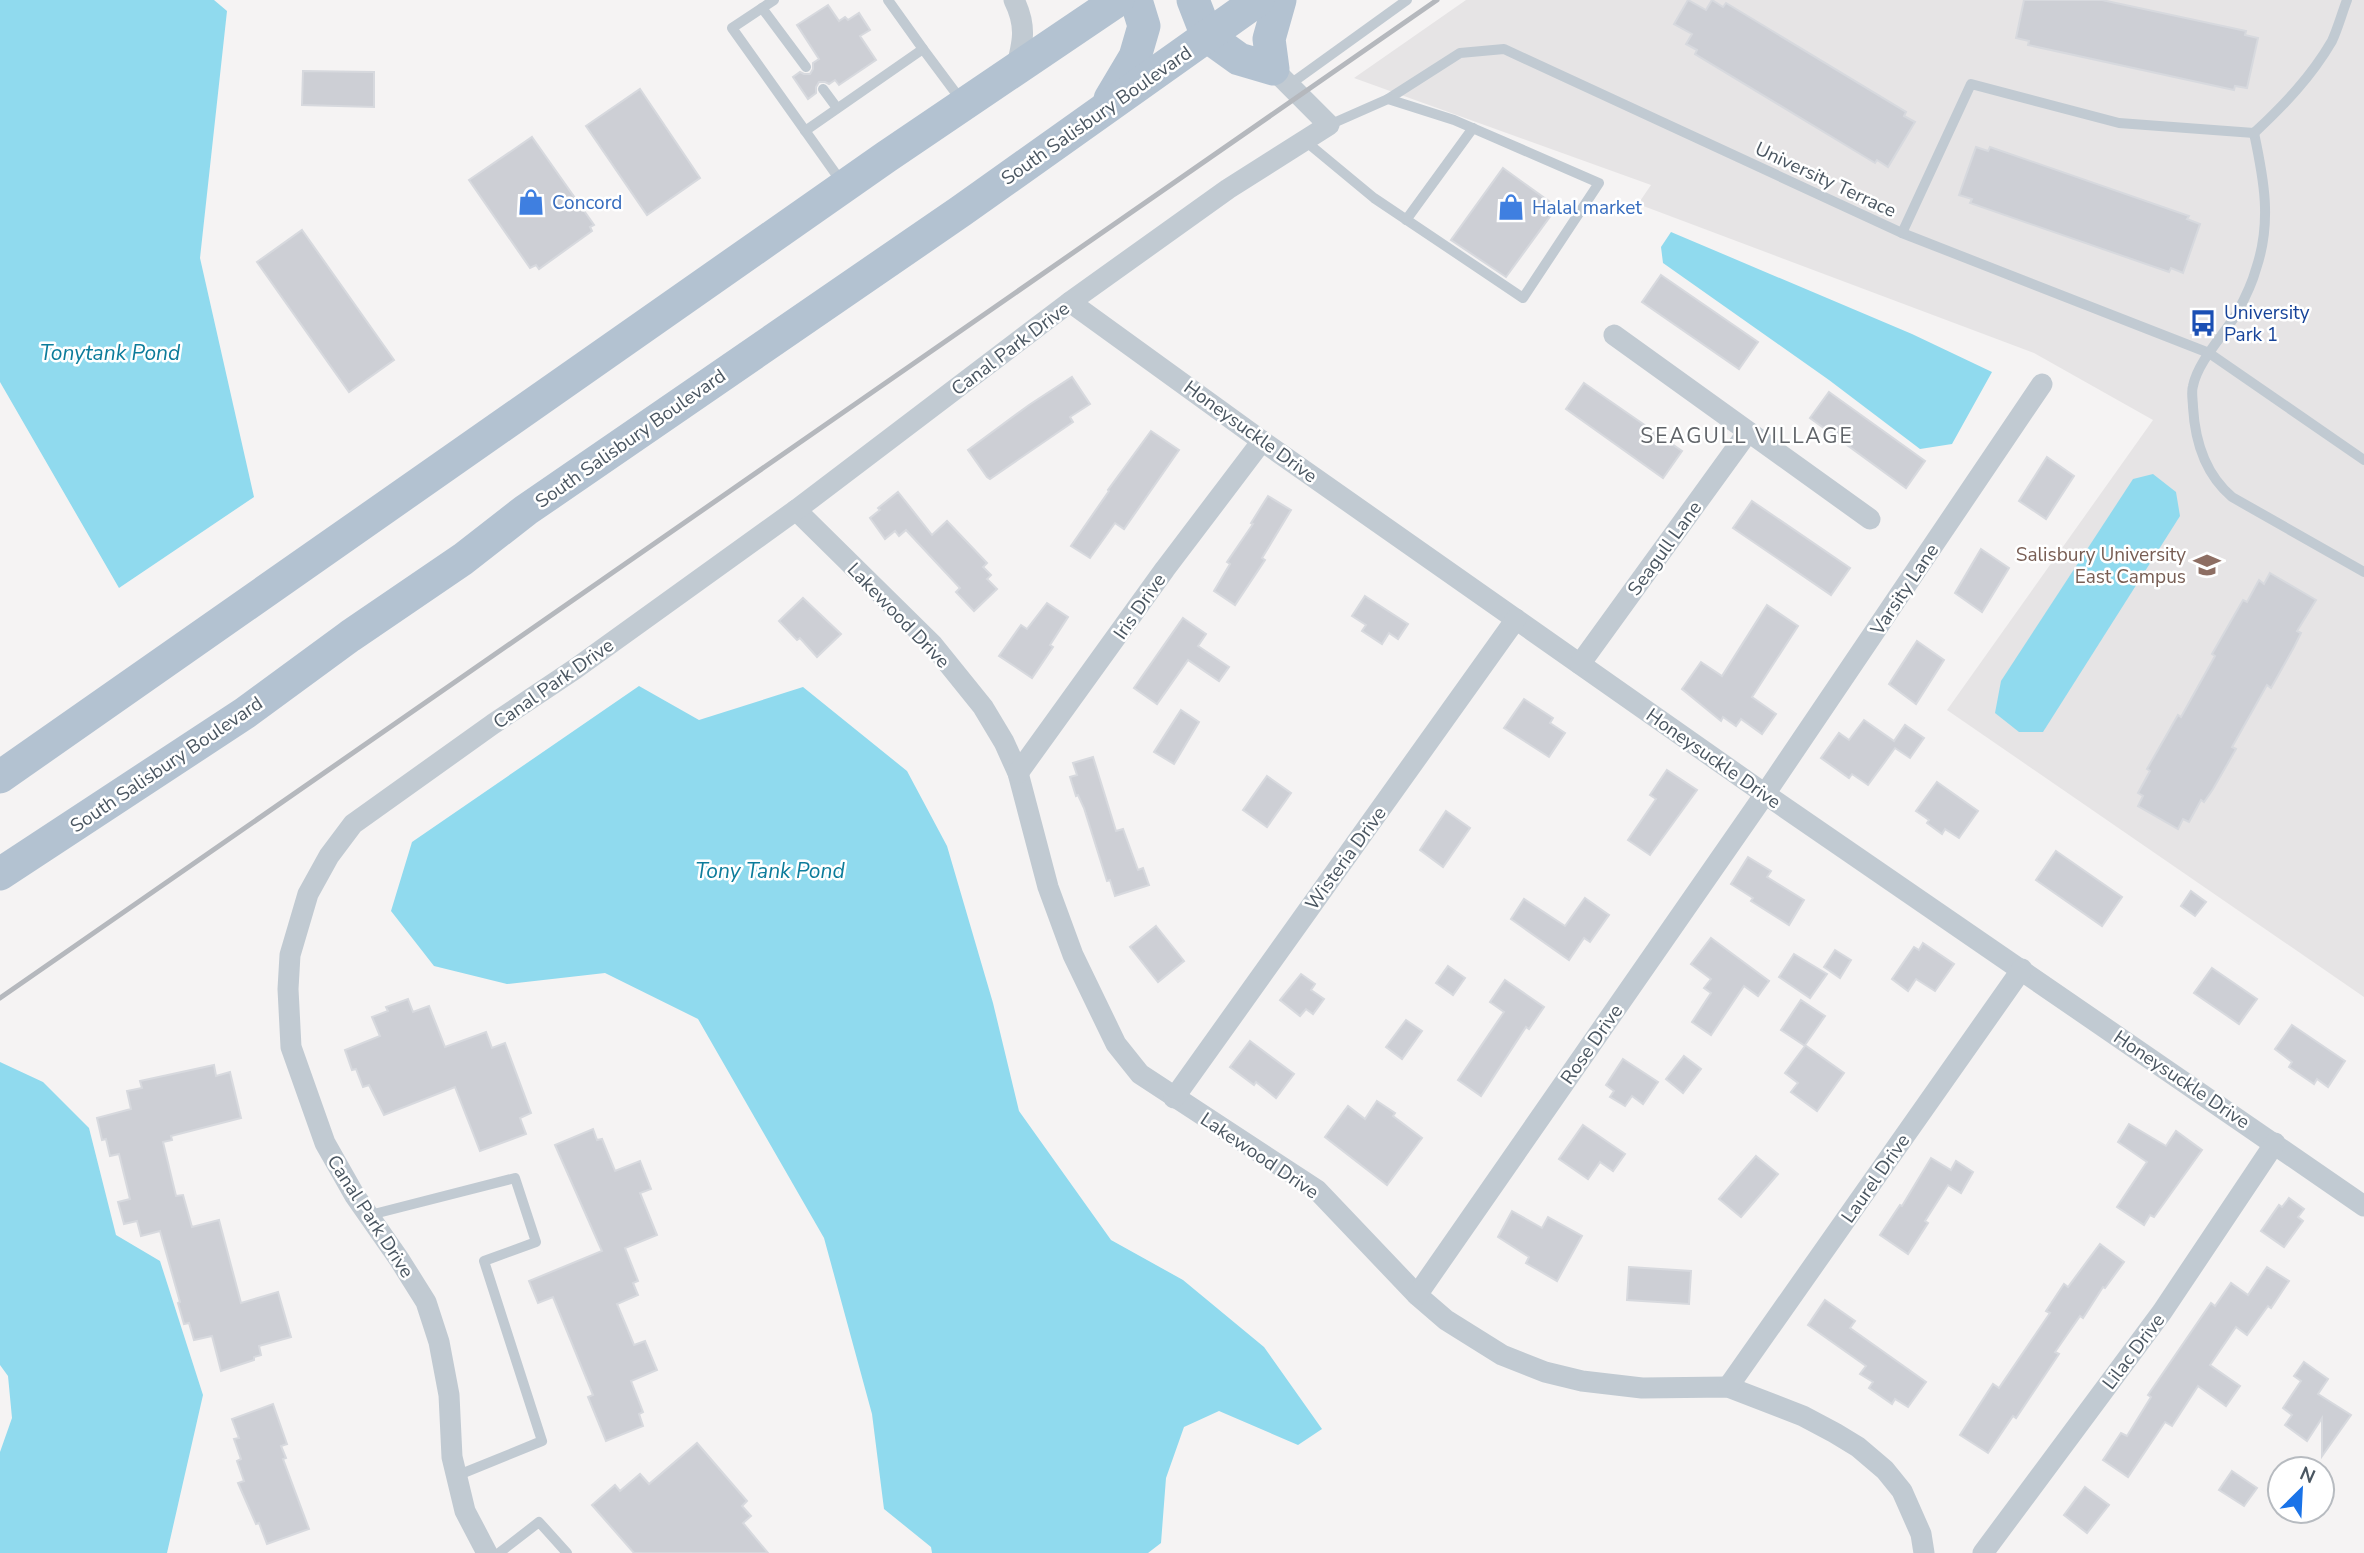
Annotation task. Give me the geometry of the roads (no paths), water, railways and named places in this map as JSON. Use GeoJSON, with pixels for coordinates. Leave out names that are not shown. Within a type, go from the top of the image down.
{"type":"FeatureCollection","features":[{"type":"Feature","properties":{"kind":"main road"},"geometry":{"type":"LineString","coordinates":[[0,776],[844,186],[1118,0]]}},
{"type":"Feature","properties":{"kind":"main road"},"geometry":{"type":"LineString","coordinates":[[1103,110],[1135,57],[1144,26],[1136,0]]}},
{"type":"Feature","properties":{"kind":"main road"},"geometry":{"type":"LineString","coordinates":[[1193,0],[1207,36],[1240,59],[1281,77]]}},
{"type":"Feature","properties":{"kind":"main road","name":"South Salisbury Boulevard"},"geometry":{"type":"LineString","coordinates":[[0,874],[245,713],[350,636],[463,559],[537,502],[961,211],[1258,0]]}},
{"type":"Feature","properties":{"kind":"main road"},"geometry":{"type":"LineString","coordinates":[[1280,0],[1269,39],[1281,77]]}},
{"type":"Feature","properties":{"kind":"street"},"geometry":{"type":"LineString","coordinates":[[1014,0],[1021,14],[1024,36],[1016,69]]}},
{"type":"Feature","properties":{"kind":"street"},"geometry":{"type":"LineString","coordinates":[[1281,77],[1329,125]]}},
{"type":"Feature","properties":{"kind":"street","name":"Canal Park Drive"},"geometry":{"type":"LineString","coordinates":[[487,1553],[465,1511],[452,1457],[449,1395],[439,1342],[426,1303],[355,1196],[325,1143],[291,1047],[288,989],[290,955],[308,894],[329,856],[353,824],[796,510],[1070,302],[1228,189],[1329,125]]}},
{"type":"Feature","properties":{"kind":"street","name":"Honeysuckle Drive"},"geometry":{"type":"LineString","coordinates":[[1070,302],[1262,442],[1765,794],[2364,1206]]}},
{"type":"Feature","properties":{"kind":"street"},"geometry":{"type":"LineString","coordinates":[[1614,335],[1870,519]]}},
{"type":"Feature","properties":{"kind":"street","name":"Varsity Lane"},"geometry":{"type":"LineString","coordinates":[[1765,794],[2042,384]]}},
{"type":"Feature","properties":{"kind":"street","name":"Seagull Lane"},"geometry":{"type":"LineString","coordinates":[[1580,664],[1748,432]]}},
{"type":"Feature","properties":{"kind":"street","name":"Iris Drive"},"geometry":{"type":"LineString","coordinates":[[1018,773],[1165,569],[1262,442]]}},
{"type":"Feature","properties":{"kind":"street","name":"Lakewood Drive"},"geometry":{"type":"LineString","coordinates":[[796,510],[933,645],[983,707],[1004,742],[1018,773],[1048,887],[1073,956],[1116,1044],[1140,1074],[1317,1190],[1418,1295],[1446,1320],[1502,1355],[1545,1372],[1582,1381],[1642,1388],[1728,1387],[1803,1416],[1858,1447],[1876,1462],[1902,1491],[1921,1534],[1924,1553]]}},
{"type":"Feature","properties":{"kind":"street","name":"Wisteria Drive"},"geometry":{"type":"LineString","coordinates":[[1174,1098],[1516,619]]}},
{"type":"Feature","properties":{"kind":"street","name":"Rose Drive"},"geometry":{"type":"LineString","coordinates":[[1418,1295],[1765,794]]}},
{"type":"Feature","properties":{"kind":"street","name":"Laurel Drive"},"geometry":{"type":"LineString","coordinates":[[1728,1387],[2022,969]]}},
{"type":"Feature","properties":{"kind":"street","name":"Lilac Drive"},"geometry":{"type":"LineString","coordinates":[[1983,1553],[2162,1312],[2275,1143]]}},
{"type":"Feature","properties":{"kind":"lane"},"geometry":{"type":"LineString","coordinates":[[774,0],[732,28],[844,186]]}},
{"type":"Feature","properties":{"kind":"lane"},"geometry":{"type":"LineString","coordinates":[[888,0],[965,104]]}},
{"type":"Feature","properties":{"kind":"lane"},"geometry":{"type":"LineString","coordinates":[[1281,77],[1407,0]]}},
{"type":"Feature","properties":{"kind":"lane"},"geometry":{"type":"LineString","coordinates":[[2347,0],[2333,39],[2310,76],[2254,133],[2265,184],[2266,232],[2256,270],[2237,313],[2209,353],[2193,386],[2194,431],[2205,463],[2217,485],[2232,497],[2364,572]]}},
{"type":"Feature","properties":{"kind":"lane"},"geometry":{"type":"LineString","coordinates":[[762,8],[807,67]]}},
{"type":"Feature","properties":{"kind":"lane"},"geometry":{"type":"LineString","coordinates":[[805,131],[923,49]]}},
{"type":"Feature","properties":{"kind":"lane","name":"University Terrace"},"geometry":{"type":"LineString","coordinates":[[1329,125],[1388,99],[1460,53],[1504,49],[1902,233],[1970,84],[2119,123],[2254,133]]}},
{"type":"Feature","properties":{"kind":"lane"},"geometry":{"type":"LineString","coordinates":[[823,89],[837,108]]}},
{"type":"Feature","properties":{"kind":"lane"},"geometry":{"type":"LineString","coordinates":[[1304,140],[1374,198],[1523,298],[1599,183],[1473,128],[1388,99]]}},
{"type":"Feature","properties":{"kind":"lane"},"geometry":{"type":"LineString","coordinates":[[1406,220],[1473,128]]}},
{"type":"Feature","properties":{"kind":"lane"},"geometry":{"type":"LineString","coordinates":[[1902,233],[2209,353],[2364,460]]}},
{"type":"Feature","properties":{"kind":"lane"},"geometry":{"type":"LineString","coordinates":[[370,1215],[515,1178],[536,1242],[484,1261],[542,1441],[457,1476]]}},
{"type":"Feature","properties":{"kind":"lane"},"geometry":{"type":"LineString","coordinates":[[499,1553],[539,1522],[567,1553]]}},
{"type":"Feature","properties":{"kind":"water","name":"Tonytank Pond"},"geometry":{"type":"Polygon","coordinates":[[[0,0],[214,0],[227,11],[200,258],[254,497],[119,588],[0,382],[0,0]]]}},
{"type":"Feature","properties":{"kind":"water"},"geometry":{"type":"Polygon","coordinates":[[[1671,232],[1912,334],[1992,372],[1952,444],[1920,449],[1829,380],[1663,263],[1661,247],[1671,232]]]}},
{"type":"Feature","properties":{"kind":"water"},"geometry":{"type":"Polygon","coordinates":[[[2153,474],[2176,492],[2180,516],[2043,732],[2019,732],[1995,713],[2001,681],[2133,479],[2153,474]]]}},
{"type":"Feature","properties":{"kind":"water","name":"Tony Tank Pond"},"geometry":{"type":"Polygon","coordinates":[[[639,686],[699,720],[803,687],[907,771],[947,846],[993,1003],[1019,1111],[1111,1240],[1183,1280],[1264,1347],[1322,1429],[1298,1445],[1219,1411],[1184,1427],[1166,1478],[1161,1543],[1148,1553],[932,1553],[931,1547],[884,1509],[872,1414],[824,1238],[698,1019],[605,973],[507,984],[434,966],[391,911],[412,842],[639,686]]]}},
{"type":"Feature","properties":{"kind":"water"},"geometry":{"type":"Polygon","coordinates":[[[0,1062],[43,1082],[89,1128],[116,1235],[160,1261],[203,1395],[167,1553],[0,1553],[0,1452],[12,1418],[8,1376],[0,1365],[0,1062]]]}},
{"type":"Feature","properties":{"kind":"railway"},"geometry":{"type":"LineString","coordinates":[[0,998],[1437,0]]}},
{"type":"Feature","properties":{"kind":"place","name":"Concord"},"geometry":{"type":"Point","coordinates":[531,202]}},
{"type":"Feature","properties":{"kind":"place","name":"Halal market"},"geometry":{"type":"Point","coordinates":[1511,207]}},
{"type":"Feature","properties":{"kind":"place","name":"University Park 1"},"geometry":{"type":"Point","coordinates":[2203,323]}},
{"type":"Feature","properties":{"kind":"place","name":"Salisbury University East Campus"},"geometry":{"type":"Point","coordinates":[2207,565]}},
{"type":"Feature","properties":{"kind":"district","name":"SEAGULL VILLAGE"},"geometry":{"type":"Point","coordinates":[1747,436]}}]}
